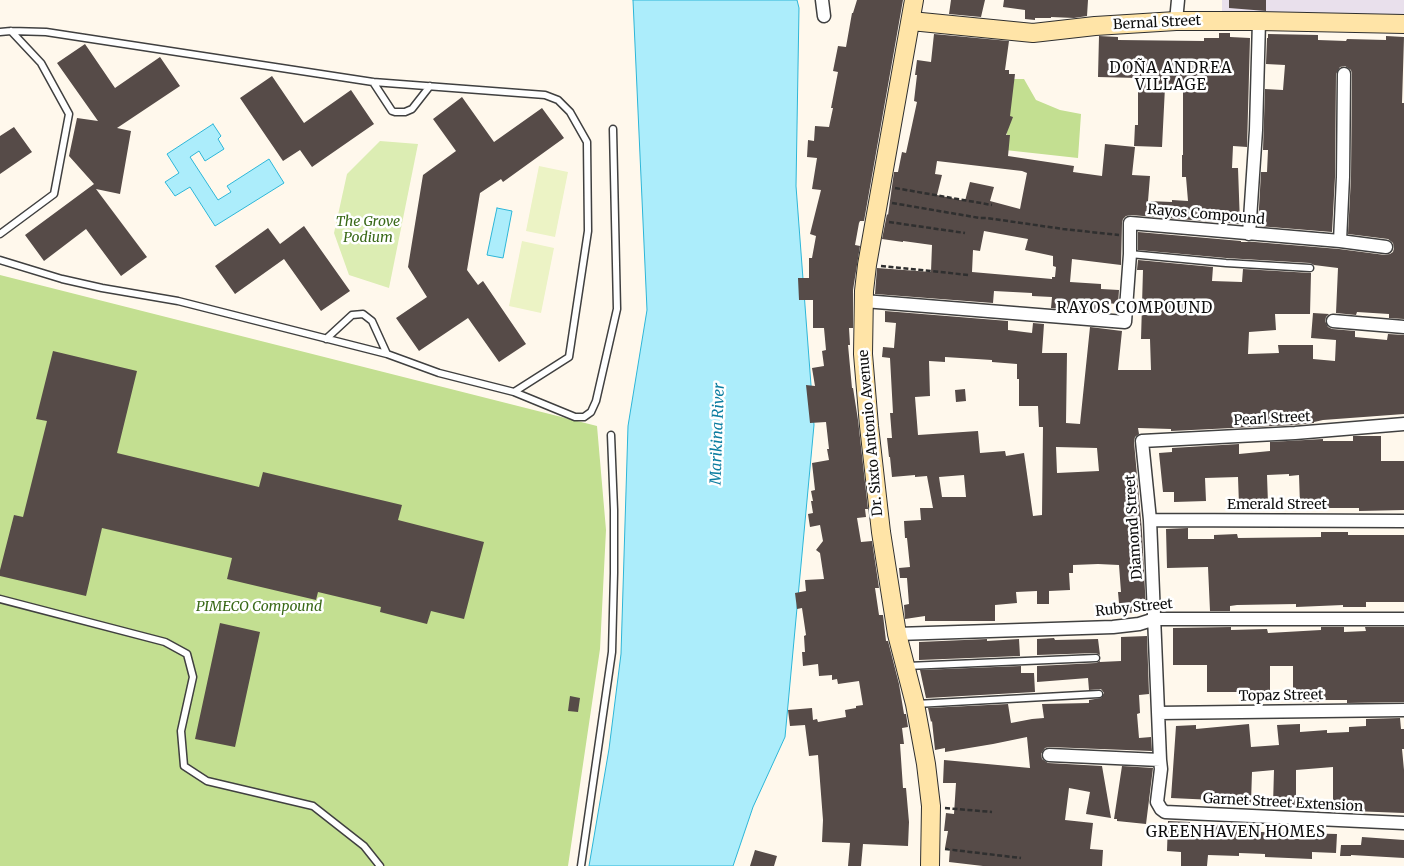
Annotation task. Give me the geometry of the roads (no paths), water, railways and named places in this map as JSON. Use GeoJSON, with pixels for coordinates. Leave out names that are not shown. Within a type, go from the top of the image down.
{"type":"FeatureCollection","features":[{"type":"Feature","properties":{"kind":"main road","name":"Dr. Sixto Antonio Avenue"},"geometry":{"type":"LineString","coordinates":[[914,0],[867,265],[863,354],[880,532],[897,634],[915,704],[926,764],[931,806],[930,866]]}},
{"type":"Feature","properties":{"kind":"main road","name":"Bernal Street"},"geometry":{"type":"LineString","coordinates":[[911,22],[1032,33],[1096,26],[1176,21],[1404,24]]}},
{"type":"Feature","properties":{"kind":"street"},"geometry":{"type":"LineString","coordinates":[[822,0],[824,16]]}},
{"type":"Feature","properties":{"kind":"street"},"geometry":{"type":"LineString","coordinates":[[1176,21],[1178,0]]}},
{"type":"Feature","properties":{"kind":"street"},"geometry":{"type":"LineString","coordinates":[[1250,234],[1256,130],[1259,21]]}},
{"type":"Feature","properties":{"kind":"street"},"geometry":{"type":"LineString","coordinates":[[1340,241],[1344,74]]}},
{"type":"Feature","properties":{"kind":"street","name":"Rayos Compound"},"geometry":{"type":"LineString","coordinates":[[864,301],[1125,322],[1130,254],[1130,224],[1340,241],[1386,247]]}},
{"type":"Feature","properties":{"kind":"street"},"geometry":{"type":"LineString","coordinates":[[1334,320],[1404,327]]}},
{"type":"Feature","properties":{"kind":"street","name":"Pearl Street"},"geometry":{"type":"LineString","coordinates":[[1142,441],[1295,433],[1404,424]]}},
{"type":"Feature","properties":{"kind":"street","name":"Diamond Street"},"geometry":{"type":"LineString","coordinates":[[1142,441],[1150,520],[1161,769],[1157,798],[1158,806],[1161,809]]}},
{"type":"Feature","properties":{"kind":"street","name":"Emerald Street"},"geometry":{"type":"LineString","coordinates":[[1150,520],[1404,521]]}},
{"type":"Feature","properties":{"kind":"street","name":"Ruby Street"},"geometry":{"type":"LineString","coordinates":[[897,634],[1114,627],[1139,624],[1155,619],[1404,618]]}},
{"type":"Feature","properties":{"kind":"street","name":"Topaz Street"},"geometry":{"type":"LineString","coordinates":[[1158,713],[1404,710]]}},
{"type":"Feature","properties":{"kind":"street"},"geometry":{"type":"LineString","coordinates":[[1049,755],[1160,760]]}},
{"type":"Feature","properties":{"kind":"street","name":"Garnet Street Extension"},"geometry":{"type":"LineString","coordinates":[[1161,809],[1170,812],[1404,823]]}},
{"type":"Feature","properties":{"kind":"lane"},"geometry":{"type":"LineString","coordinates":[[0,234],[54,194],[69,114],[41,64],[11,31]]}},
{"type":"Feature","properties":{"kind":"lane"},"geometry":{"type":"LineString","coordinates":[[0,32],[46,32],[373,82],[545,95],[558,100],[570,112],[587,142],[588,231],[569,356],[514,392]]}},
{"type":"Feature","properties":{"kind":"lane"},"geometry":{"type":"LineString","coordinates":[[373,82],[392,111],[395,112],[405,112],[412,109],[430,86]]}},
{"type":"Feature","properties":{"kind":"lane"},"geometry":{"type":"LineString","coordinates":[[0,260],[62,279],[178,301],[387,354],[439,373],[514,392],[575,417],[584,417],[591,412],[596,401],[617,309],[612,129]]}},
{"type":"Feature","properties":{"kind":"lane"},"geometry":{"type":"LineString","coordinates":[[1130,254],[1310,268]]}},
{"type":"Feature","properties":{"kind":"lane"},"geometry":{"type":"LineString","coordinates":[[326,339],[352,315],[363,314],[372,321],[387,354]]}},
{"type":"Feature","properties":{"kind":"lane"},"geometry":{"type":"LineString","coordinates":[[581,866],[612,652],[614,510],[611,435]]}},
{"type":"Feature","properties":{"kind":"lane"},"geometry":{"type":"LineString","coordinates":[[0,599],[165,642],[187,654],[193,677],[180,731],[184,766],[207,781],[313,806],[364,846],[380,866]]}},
{"type":"Feature","properties":{"kind":"lane"},"geometry":{"type":"LineString","coordinates":[[905,666],[1096,658]]}},
{"type":"Feature","properties":{"kind":"lane"},"geometry":{"type":"LineString","coordinates":[[915,704],[1099,694]]}},
{"type":"Feature","properties":{"kind":"water","name":"Marikina River"},"geometry":{"type":"Polygon","coordinates":[[[633,0],[797,0],[799,8],[796,186],[814,425],[785,737],[753,807],[733,866],[589,866],[609,749],[621,654],[628,426],[647,310],[633,0]]]}},
{"type":"Feature","properties":{"kind":"water"},"geometry":{"type":"Polygon","coordinates":[[[213,124],[221,136],[218,139],[224,149],[205,161],[199,151],[190,157],[218,200],[231,192],[227,186],[269,159],[284,183],[215,226],[190,187],[175,196],[165,182],[179,173],[167,154],[213,124]]]}},
{"type":"Feature","properties":{"kind":"water"},"geometry":{"type":"Polygon","coordinates":[[[497,208],[512,211],[503,258],[487,255],[497,208]]]}},
{"type":"Feature","properties":{"kind":"district","name":"DOÑA ANDREA VILLAGE"},"geometry":{"type":"Point","coordinates":[1171,78]}},
{"type":"Feature","properties":{"kind":"district","name":"RAYOS COMPOUND"},"geometry":{"type":"Point","coordinates":[1135,309]}},
{"type":"Feature","properties":{"kind":"district","name":"GREENHAVEN HOMES"},"geometry":{"type":"Point","coordinates":[1236,833]}},
{"type":"Feature","properties":{"kind":"park label","name":"The Grove Podium"},"geometry":{"type":"Point","coordinates":[368,230]}},
{"type":"Feature","properties":{"kind":"park label","name":"PIMECO Compound"},"geometry":{"type":"Point","coordinates":[259,607]}}]}
